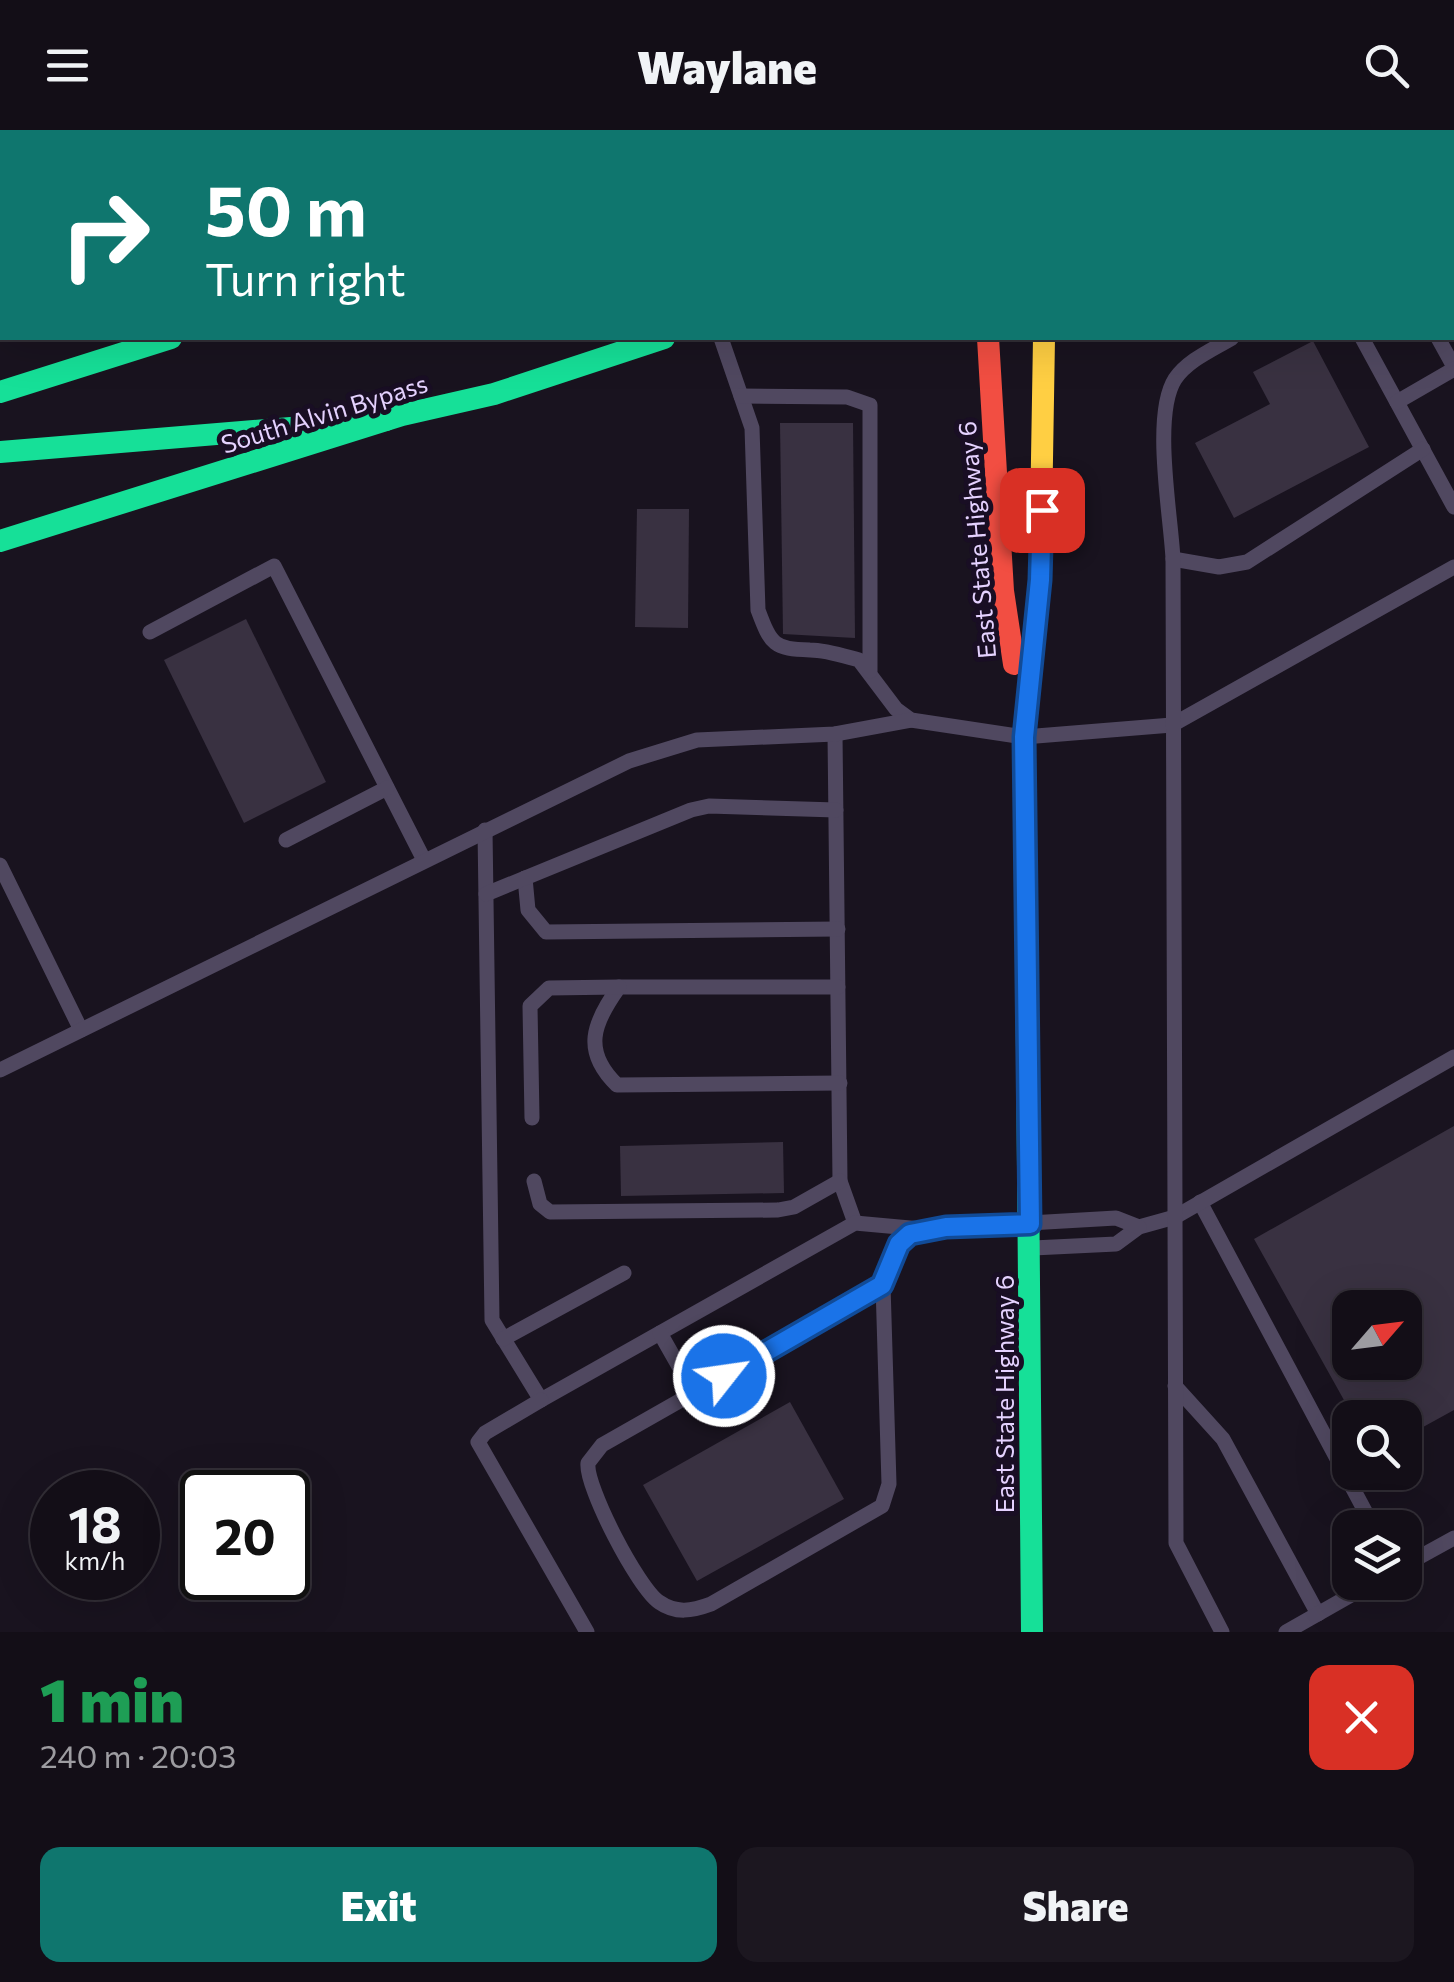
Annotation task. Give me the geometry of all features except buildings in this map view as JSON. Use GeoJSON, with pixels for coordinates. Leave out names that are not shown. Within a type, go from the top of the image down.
{"type":"FeatureCollection","features":[{"type":"Feature","properties":{"kind":"main road"},"geometry":{"type":"LineString","coordinates":[[0,392],[165,340]]}},
{"type":"Feature","properties":{"kind":"main road","name":"South Alvin Bypass"},"geometry":{"type":"LineString","coordinates":[[0,541],[386,420],[494,394],[658,340]]}},
{"type":"Feature","properties":{"kind":"main road","name":"East State Highway 6"},"geometry":{"type":"LineString","coordinates":[[988,340],[1003,591],[1024,737]]}},
{"type":"Feature","properties":{"kind":"main road","name":"East State Highway 6"},"geometry":{"type":"LineString","coordinates":[[1032,1632],[1024,737],[1040,580],[1044,340]]}},
{"type":"Feature","properties":{"kind":"main road"},"geometry":{"type":"LineString","coordinates":[[0,452],[386,420]]}},
{"type":"Feature","properties":{"kind":"lane"},"geometry":{"type":"LineString","coordinates":[[721,340],[752,428],[758,610],[767,636],[792,652],[811,650],[859,660],[896,709],[911,720]]}},
{"type":"Feature","properties":{"kind":"lane"},"geometry":{"type":"LineString","coordinates":[[1222,1632],[1176,1543],[1173,560],[1164,414],[1173,382],[1187,365],[1229,340]]}},
{"type":"Feature","properties":{"kind":"lane"},"geometry":{"type":"LineString","coordinates":[[1363,340],[1454,507]]}},
{"type":"Feature","properties":{"kind":"lane"},"geometry":{"type":"LineString","coordinates":[[1397,402],[1454,368],[1439,340]]}},
{"type":"Feature","properties":{"kind":"lane"},"geometry":{"type":"LineString","coordinates":[[741,396],[846,396],[870,405],[870,671]]}},
{"type":"Feature","properties":{"kind":"lane"},"geometry":{"type":"LineString","coordinates":[[1173,560],[1218,567],[1247,562],[1423,449]]}},
{"type":"Feature","properties":{"kind":"lane"},"geometry":{"type":"LineString","coordinates":[[150,632],[274,566],[424,860]]}},
{"type":"Feature","properties":{"kind":"lane"},"geometry":{"type":"LineString","coordinates":[[0,1070],[629,760],[697,740],[835,734],[911,720],[1024,737],[1172,725],[1454,567]]}},
{"type":"Feature","properties":{"kind":"lane"},"geometry":{"type":"LineString","coordinates":[[835,734],[840,1181],[855,1223]]}},
{"type":"Feature","properties":{"kind":"lane"},"geometry":{"type":"LineString","coordinates":[[286,840],[387,788]]}},
{"type":"Feature","properties":{"kind":"lane"},"geometry":{"type":"LineString","coordinates":[[486,894],[709,806],[836,810]]}},
{"type":"Feature","properties":{"kind":"lane"},"geometry":{"type":"LineString","coordinates":[[485,830],[492,1320],[541,1400]]}},
{"type":"Feature","properties":{"kind":"lane"},"geometry":{"type":"LineString","coordinates":[[0,865],[81,1030]]}},
{"type":"Feature","properties":{"kind":"lane"},"geometry":{"type":"LineString","coordinates":[[525,878],[528,910],[546,932],[838,929]]}},
{"type":"Feature","properties":{"kind":"lane"},"geometry":{"type":"LineString","coordinates":[[619,987],[596,1024],[595,1044],[598,1067],[617,1085],[840,1083]]}},
{"type":"Feature","properties":{"kind":"lane"},"geometry":{"type":"LineString","coordinates":[[532,1118],[530,1006],[549,988],[838,987]]}},
{"type":"Feature","properties":{"kind":"lane"},"geometry":{"type":"LineString","coordinates":[[1030,1248],[1116,1244],[1139,1228],[1174,1217],[1454,1057]]}},
{"type":"Feature","properties":{"kind":"lane"},"geometry":{"type":"LineString","coordinates":[[534,1181],[540,1204],[550,1212],[778,1210],[794,1207],[840,1181]]}},
{"type":"Feature","properties":{"kind":"lane"},"geometry":{"type":"LineString","coordinates":[[1200,1202],[1364,1510]]}},
{"type":"Feature","properties":{"kind":"lane"},"geometry":{"type":"LineString","coordinates":[[587,1632],[478,1442],[485,1433],[855,1223],[923,1229],[1116,1218],[1139,1228]]}},
{"type":"Feature","properties":{"kind":"lane"},"geometry":{"type":"LineString","coordinates":[[882,1285],[594,1454],[586,1474],[648,1593],[670,1608],[684,1611],[711,1604],[882,1506],[889,1484],[882,1285],[899,1244],[923,1229]]}},
{"type":"Feature","properties":{"kind":"lane"},"geometry":{"type":"LineString","coordinates":[[504,1339],[624,1273]]}},
{"type":"Feature","properties":{"kind":"lane"},"geometry":{"type":"LineString","coordinates":[[660,1334],[694,1393]]}},
{"type":"Feature","properties":{"kind":"lane"},"geometry":{"type":"LineString","coordinates":[[1175,1386],[1222,1439],[1318,1614]]}},
{"type":"Feature","properties":{"kind":"lane"},"geometry":{"type":"LineString","coordinates":[[1422,1556],[1454,1538]]}},
{"type":"Feature","properties":{"kind":"lane"},"geometry":{"type":"LineString","coordinates":[[1286,1632],[1342,1600]]}},
{"type":"Feature","properties":{"kind":"traffic: fast"},"geometry":{"type":"LineString","coordinates":[[0,392],[165,340]]}},
{"type":"Feature","properties":{"kind":"traffic: fast"},"geometry":{"type":"LineString","coordinates":[[0,541],[402,415],[494,394],[658,340]]}},
{"type":"Feature","properties":{"kind":"traffic: fast"},"geometry":{"type":"LineString","coordinates":[[0,452],[386,420]]}},
{"type":"Feature","properties":{"kind":"traffic: fast"},"geometry":{"type":"LineString","coordinates":[[1026,934],[1032,1632]]}},
{"type":"Feature","properties":{"kind":"traffic: slow"},"geometry":{"type":"LineString","coordinates":[[1026,934],[1024,737],[1040,580],[1044,340]]}},
{"type":"Feature","properties":{"kind":"traffic: jam"},"geometry":{"type":"LineString","coordinates":[[988,340],[1003,591],[1014,664]]}},
{"type":"Feature","properties":{"kind":"route"},"geometry":{"type":"LineString","coordinates":[[724,1376],[882,1285],[899,1244],[910,1234],[946,1227],[1030,1224],[1024,737],[1040,580],[1042,510]]}}]}
